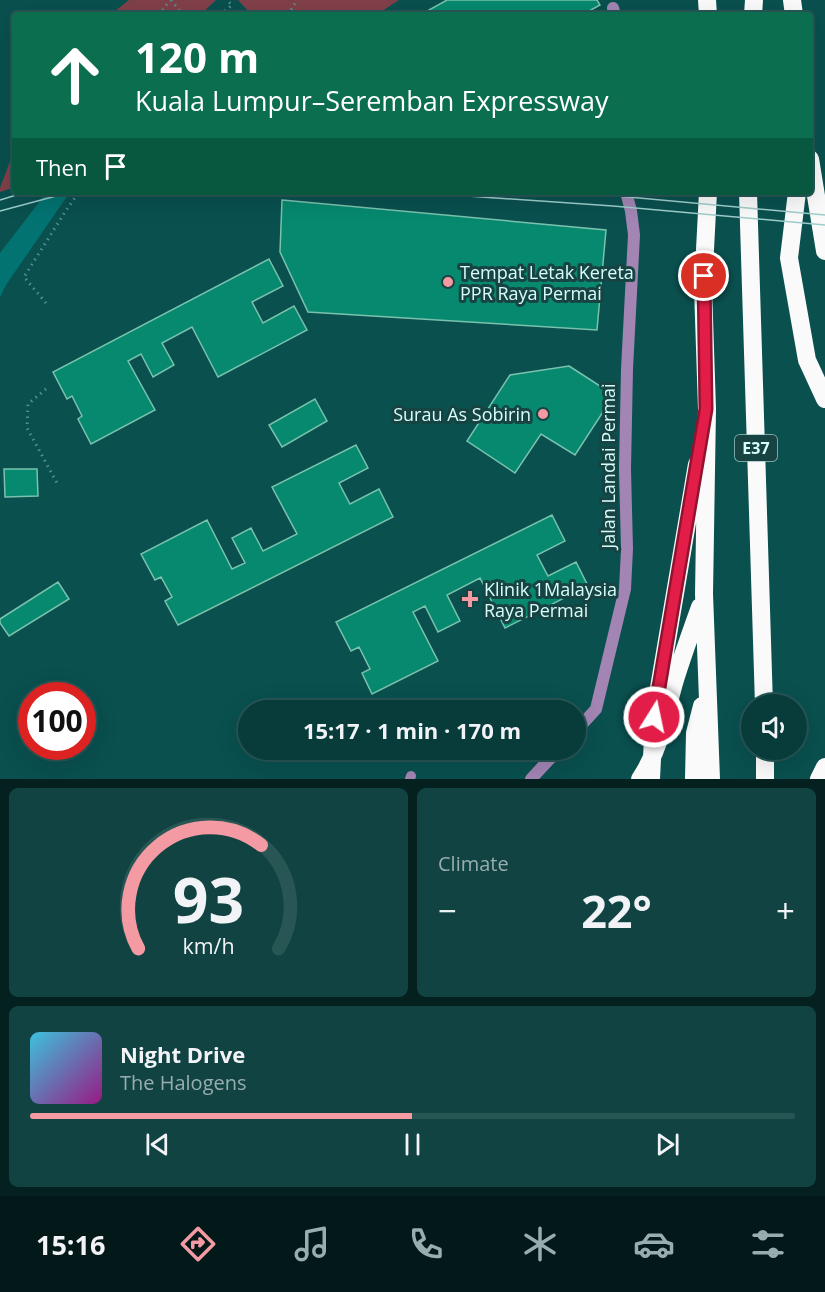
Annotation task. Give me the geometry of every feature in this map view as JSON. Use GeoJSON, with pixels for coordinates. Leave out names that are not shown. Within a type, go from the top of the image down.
{"type":"FeatureCollection","features":[{"type":"Feature","properties":{"kind":"highway"},"geometry":{"type":"LineString","coordinates":[[813,177],[824,245]]}},
{"type":"Feature","properties":{"kind":"highway"},"geometry":{"type":"LineString","coordinates":[[708,195],[703,288],[706,409],[704,594],[711,779]]}},
{"type":"Feature","properties":{"kind":"highway","name":"E37"},"geometry":{"type":"LineString","coordinates":[[748,195],[764,694]]}},
{"type":"Feature","properties":{"kind":"highway"},"geometry":{"type":"LineString","coordinates":[[797,195],[789,258],[807,360],[825,399]]}},
{"type":"Feature","properties":{"kind":"highway"},"geometry":{"type":"LineString","coordinates":[[651,779],[654,717],[706,409]]}},
{"type":"Feature","properties":{"kind":"highway"},"geometry":{"type":"LineString","coordinates":[[640,779],[649,765],[662,731],[675,682],[704,594]]}},
{"type":"Feature","properties":{"kind":"highway"},"geometry":{"type":"LineString","coordinates":[[694,779],[694,733],[706,690]]}},
{"type":"Feature","properties":{"kind":"highway"},"geometry":{"type":"LineString","coordinates":[[765,760],[765,779]]}},
{"type":"Feature","properties":{"kind":"highway"},"geometry":{"type":"LineString","coordinates":[[819,779],[825,767]]}},
{"type":"Feature","properties":{"kind":"street","name":"Jalan Landai Permai"},"geometry":{"type":"LineString","coordinates":[[586,720],[596,710],[625,589],[627,369],[634,235],[627,195]]}},
{"type":"Feature","properties":{"kind":"street"},"geometry":{"type":"LineString","coordinates":[[531,779],[549,760]]}},
{"type":"Feature","properties":{"kind":"path"},"geometry":{"type":"LineString","coordinates":[[170,0],[180,12]]}},
{"type":"Feature","properties":{"kind":"path"},"geometry":{"type":"LineString","coordinates":[[224,12],[232,5],[227,0]]}},
{"type":"Feature","properties":{"kind":"path"},"geometry":{"type":"LineString","coordinates":[[46,303],[24,277],[77,195]]}},
{"type":"Feature","properties":{"kind":"path"},"geometry":{"type":"LineString","coordinates":[[46,389],[28,404],[27,428],[57,483]]}},
{"type":"Feature","properties":{"kind":"shaded area"},"geometry":{"type":"Polygon","coordinates":[[[129,0],[399,0],[381,12],[114,12],[129,0]]]}},
{"type":"Feature","properties":{"kind":"shaded area"},"geometry":{"type":"Polygon","coordinates":[[[12,156],[12,188],[0,192],[12,156]]]}},
{"type":"Feature","properties":{"kind":"water"},"geometry":{"type":"Polygon","coordinates":[[[45,195],[68,195],[0,297],[0,253],[45,195]]]}},
{"type":"Feature","properties":{"kind":"pier"},"geometry":{"type":"Polygon","coordinates":[[[216,0],[238,0],[248,11],[247,12],[203,12],[216,0]]]}},
{"type":"Feature","properties":{"kind":"building"},"geometry":{"type":"Polygon","coordinates":[[[447,0],[597,0],[600,5],[587,12],[425,12],[447,0]]]}},
{"type":"Feature","properties":{"kind":"building","name":"Tempat Letak Kereta PPR Raya Permai"},"geometry":{"type":"Polygon","coordinates":[[[282,200],[606,230],[597,330],[308,312],[280,252],[282,200]]]}},
{"type":"Feature","properties":{"kind":"building"},"geometry":{"type":"Polygon","coordinates":[[[269,259],[283,286],[252,302],[263,323],[294,306],[307,330],[218,377],[192,327],[162,343],[174,365],[153,377],[141,354],[128,361],[155,410],[91,444],[78,419],[82,416],[72,396],[67,399],[53,372],[269,259]]]}},
{"type":"Feature","properties":{"kind":"building","name":"Surau As Sobirin"},"geometry":{"type":"Polygon","coordinates":[[[569,366],[614,395],[575,455],[541,434],[515,473],[467,441],[510,375],[569,366]]]}},
{"type":"Feature","properties":{"kind":"building"},"geometry":{"type":"Polygon","coordinates":[[[315,399],[327,421],[282,447],[269,425],[315,399]]]}},
{"type":"Feature","properties":{"kind":"building"},"geometry":{"type":"Polygon","coordinates":[[[356,445],[368,468],[339,483],[350,504],[379,489],[393,517],[178,625],[165,601],[172,597],[161,577],[155,580],[141,554],[207,520],[232,569],[245,563],[232,538],[251,528],[263,551],[297,534],[272,487],[356,445]]]}},
{"type":"Feature","properties":{"kind":"building"},"geometry":{"type":"Polygon","coordinates":[[[4,469],[37,469],[38,496],[5,497],[4,469]]]}},
{"type":"Feature","properties":{"kind":"building"},"geometry":{"type":"Polygon","coordinates":[[[552,515],[565,541],[537,555],[548,576],[576,562],[588,586],[505,628],[480,578],[447,595],[460,621],[438,632],[425,606],[413,612],[438,661],[372,694],[362,673],[370,669],[359,647],[351,651],[336,622],[552,515]]]}},
{"type":"Feature","properties":{"kind":"building"},"geometry":{"type":"Polygon","coordinates":[[[58,582],[69,599],[9,636],[0,623],[0,619],[58,582]]]}},
{"type":"Feature","properties":{"kind":"tram line"},"geometry":{"type":"LineString","coordinates":[[0,200],[16,195]]}},
{"type":"Feature","properties":{"kind":"tram line"},"geometry":{"type":"LineString","coordinates":[[0,211],[60,195]]}},
{"type":"Feature","properties":{"kind":"tram line"},"geometry":{"type":"LineString","coordinates":[[454,195],[613,206],[825,225]]}},
{"type":"Feature","properties":{"kind":"tram line"},"geometry":{"type":"LineString","coordinates":[[607,195],[825,215]]}},
{"type":"Feature","properties":{"kind":"place","name":"Tempat Letak Kereta PPR Raya Permai"},"geometry":{"type":"Point","coordinates":[448,282]}},
{"type":"Feature","properties":{"kind":"place","name":"Surau As Sobirin"},"geometry":{"type":"Point","coordinates":[543,414]}},
{"type":"Feature","properties":{"kind":"place","name":"Klinik 1Malaysia Raya Permai"},"geometry":{"type":"Point","coordinates":[470,599]}},
{"type":"Feature","properties":{"kind":"route"},"geometry":{"type":"LineString","coordinates":[[654,717],[706,409],[704,276]]}}]}
